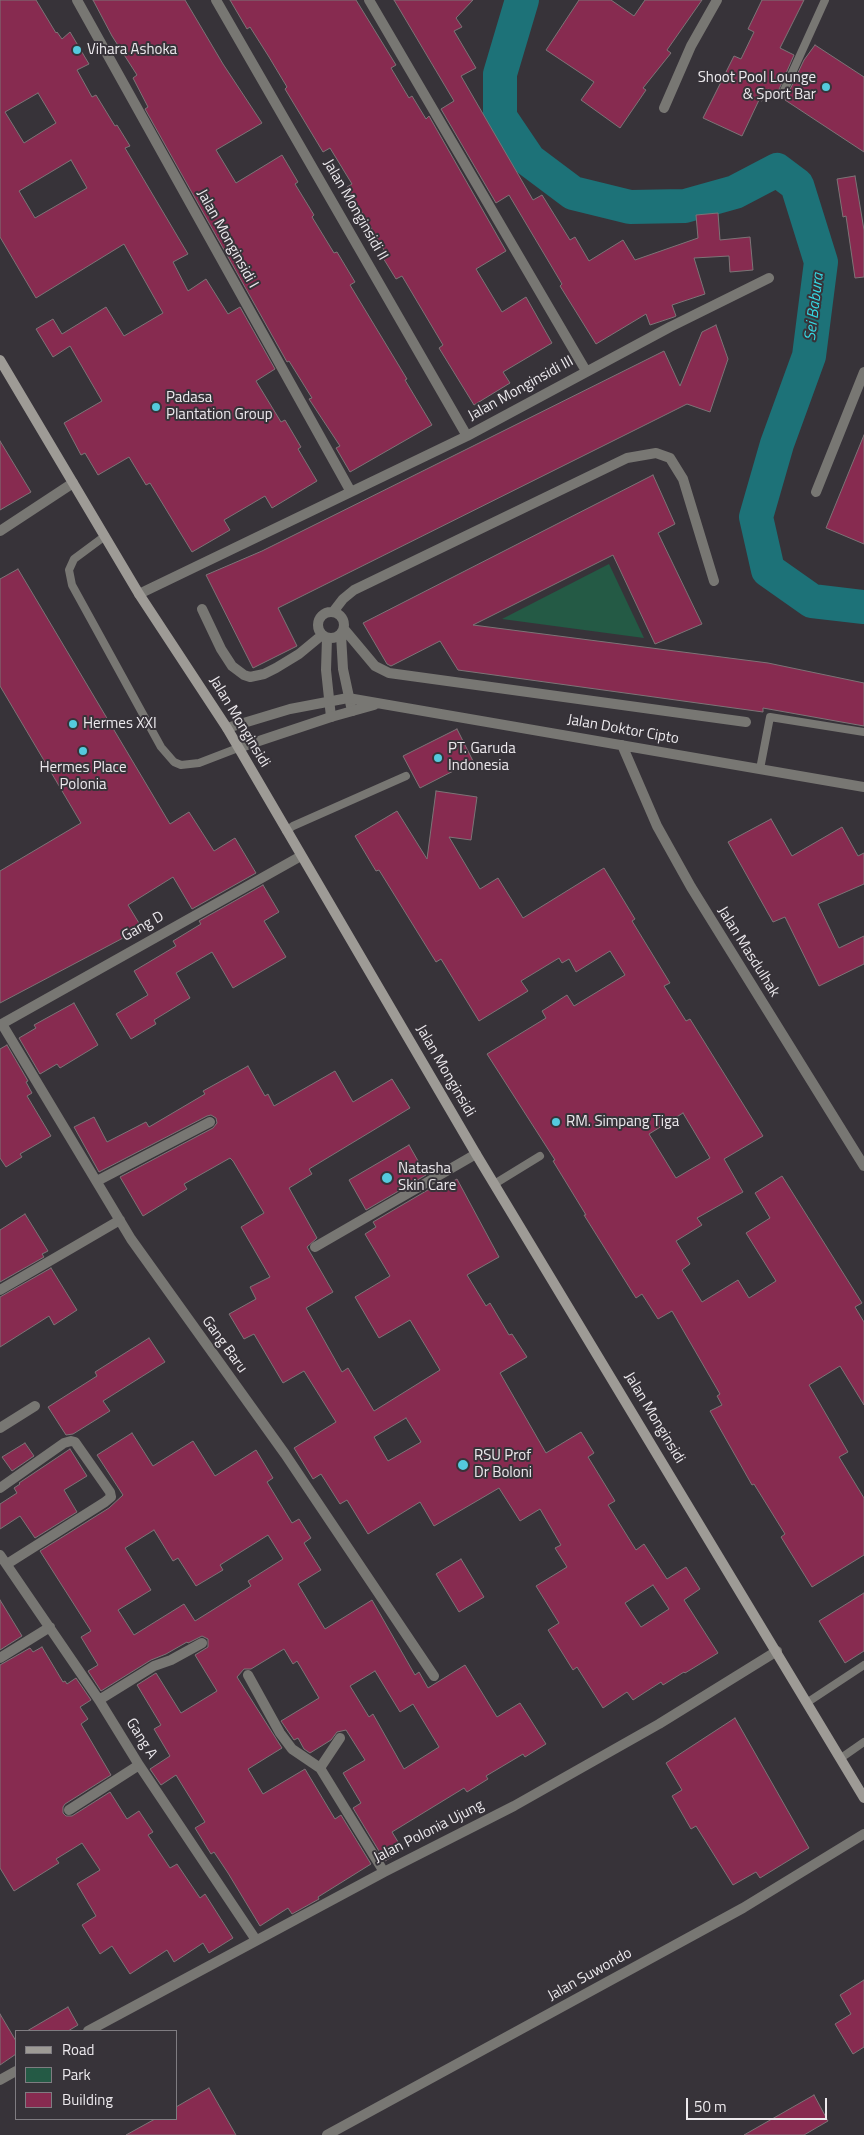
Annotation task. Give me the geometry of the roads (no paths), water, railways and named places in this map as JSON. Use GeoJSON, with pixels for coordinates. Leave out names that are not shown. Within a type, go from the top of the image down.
{"type":"FeatureCollection","features":[{"type":"Feature","properties":{"kind":"main road","name":"Jalan Monginsidi"},"geometry":{"type":"LineString","coordinates":[[0,360],[139,594],[226,728],[476,1154],[496,1183],[864,1798]]}},
{"type":"Feature","properties":{"kind":"street","name":"Jalan Monginsidi I"},"geometry":{"type":"LineString","coordinates":[[77,0],[351,492]]}},
{"type":"Feature","properties":{"kind":"street","name":"Jalan Monginsidi II"},"geometry":{"type":"LineString","coordinates":[[216,0],[467,436]]}},
{"type":"Feature","properties":{"kind":"street","name":"Jalan Monginsidi III"},"geometry":{"type":"LineString","coordinates":[[139,594],[467,436],[586,371],[369,0]]}},
{"type":"Feature","properties":{"kind":"street"},"geometry":{"type":"LineString","coordinates":[[664,108],[691,46],[717,0]]}},
{"type":"Feature","properties":{"kind":"street"},"geometry":{"type":"LineString","coordinates":[[586,371],[770,278]]}},
{"type":"Feature","properties":{"kind":"street"},"geometry":{"type":"LineString","coordinates":[[816,492],[864,372]]}},
{"type":"Feature","properties":{"kind":"street"},"geometry":{"type":"LineString","coordinates":[[332,716],[328,700],[324,636],[318,628],[319,620],[323,615],[333,612],[343,599],[354,590],[627,458],[656,453],[670,458],[683,479],[714,582]]}},
{"type":"Feature","properties":{"kind":"street"},"geometry":{"type":"LineString","coordinates":[[0,531],[73,482]]}},
{"type":"Feature","properties":{"kind":"street"},"geometry":{"type":"LineString","coordinates":[[202,609],[232,666],[244,675],[250,676],[264,674],[299,654],[324,636],[334,638],[342,632]]}},
{"type":"Feature","properties":{"kind":"street"},"geometry":{"type":"LineString","coordinates":[[333,612],[342,618],[343,669],[352,711]]}},
{"type":"Feature","properties":{"kind":"street"},"geometry":{"type":"LineString","coordinates":[[342,632],[375,666],[389,673],[746,722]]}},
{"type":"Feature","properties":{"kind":"street","name":"Jalan Doktor Cipto"},"geometry":{"type":"LineString","coordinates":[[226,728],[290,709],[328,700],[348,698],[864,787]]}},
{"type":"Feature","properties":{"kind":"street","name":"Jalan Doktor Cipto"},"geometry":{"type":"LineString","coordinates":[[238,748],[332,716],[377,704]]}},
{"type":"Feature","properties":{"kind":"street","name":"Jalan Masdulhak"},"geometry":{"type":"LineString","coordinates":[[622,745],[657,826],[691,887],[864,1166]]}},
{"type":"Feature","properties":{"kind":"street","name":"Gang D"},"geometry":{"type":"LineString","coordinates":[[1,1024],[301,856]]}},
{"type":"Feature","properties":{"kind":"street","name":"Gang Baru"},"geometry":{"type":"LineString","coordinates":[[1,1024],[120,1220],[180,1309],[285,1454],[434,1676]]}},
{"type":"Feature","properties":{"kind":"street"},"geometry":{"type":"LineString","coordinates":[[96,1181],[210,1122]]}},
{"type":"Feature","properties":{"kind":"street"},"geometry":{"type":"LineString","coordinates":[[315,1247],[476,1154]]}},
{"type":"Feature","properties":{"kind":"street"},"geometry":{"type":"LineString","coordinates":[[0,1290],[120,1220]]}},
{"type":"Feature","properties":{"kind":"street"},"geometry":{"type":"LineString","coordinates":[[0,1428],[35,1406]]}},
{"type":"Feature","properties":{"kind":"street"},"geometry":{"type":"LineString","coordinates":[[0,1488],[64,1443],[71,1441],[75,1442],[80,1449],[110,1492],[111,1497],[3,1560]]}},
{"type":"Feature","properties":{"kind":"street","name":"Gang A"},"geometry":{"type":"LineString","coordinates":[[3,1560],[99,1700],[139,1765],[256,1940]]}},
{"type":"Feature","properties":{"kind":"street"},"geometry":{"type":"LineString","coordinates":[[0,1658],[50,1627]]}},
{"type":"Feature","properties":{"kind":"street"},"geometry":{"type":"LineString","coordinates":[[99,1700],[154,1666],[177,1657],[202,1643]]}},
{"type":"Feature","properties":{"kind":"street","name":"Jalan Polonia Ujung"},"geometry":{"type":"LineString","coordinates":[[90,2030],[384,1872],[514,1806],[659,1724],[777,1651]]}},
{"type":"Feature","properties":{"kind":"street"},"geometry":{"type":"LineString","coordinates":[[248,1675],[286,1741],[299,1754],[320,1768],[384,1872]]}},
{"type":"Feature","properties":{"kind":"street"},"geometry":{"type":"LineString","coordinates":[[320,1768],[340,1738]]}},
{"type":"Feature","properties":{"kind":"street"},"geometry":{"type":"LineString","coordinates":[[69,1810],[139,1765]]}},
{"type":"Feature","properties":{"kind":"street","name":"Jalan Suwondo"},"geometry":{"type":"LineString","coordinates":[[326,2135],[743,1908],[864,1834]]}},
{"type":"Feature","properties":{"kind":"street"},"geometry":{"type":"LineString","coordinates":[[0,2080],[15,2072]]}},
{"type":"Feature","properties":{"kind":"lane"},"geometry":{"type":"LineString","coordinates":[[782,94],[825,0]]}},
{"type":"Feature","properties":{"kind":"lane"},"geometry":{"type":"LineString","coordinates":[[104,536],[74,559],[70,570],[72,585],[160,746],[174,762],[181,766],[199,763],[238,748]]}},
{"type":"Feature","properties":{"kind":"lane"},"geometry":{"type":"LineString","coordinates":[[760,769],[770,717],[864,732]]}},
{"type":"Feature","properties":{"kind":"lane"},"geometry":{"type":"LineString","coordinates":[[286,831],[303,821],[406,776]]}},
{"type":"Feature","properties":{"kind":"lane"},"geometry":{"type":"LineString","coordinates":[[496,1183],[540,1156]]}},
{"type":"Feature","properties":{"kind":"lane"},"geometry":{"type":"LineString","coordinates":[[808,1702],[864,1665]]}},
{"type":"Feature","properties":{"kind":"lane"},"geometry":{"type":"LineString","coordinates":[[841,1758],[864,1742]]}},
{"type":"Feature","properties":{"kind":"waterway","name":"Sei Babura"},"geometry":{"type":"LineString","coordinates":[[522,0],[500,74],[500,117],[529,160],[573,193],[630,207],[685,206],[735,192],[777,170],[797,185],[821,262],[809,356],[777,444],[756,517],[768,570],[812,601],[864,607]]}},
{"type":"Feature","properties":{"kind":"place","name":"Vihara Ashoka"},"geometry":{"type":"Point","coordinates":[77,50]}},
{"type":"Feature","properties":{"kind":"place","name":"Shoot Pool Lounge & Sport Bar"},"geometry":{"type":"Point","coordinates":[826,87]}},
{"type":"Feature","properties":{"kind":"place","name":"Padasa Plantation Group"},"geometry":{"type":"Point","coordinates":[156,407]}},
{"type":"Feature","properties":{"kind":"place","name":"Hermes XXI"},"geometry":{"type":"Point","coordinates":[73,724]}},
{"type":"Feature","properties":{"kind":"place","name":"Hermes Place Polonia"},"geometry":{"type":"Point","coordinates":[83,751]}},
{"type":"Feature","properties":{"kind":"place","name":"PT. Garuda Indonesia"},"geometry":{"type":"Point","coordinates":[438,758]}},
{"type":"Feature","properties":{"kind":"place","name":"RM. Simpang Tiga"},"geometry":{"type":"Point","coordinates":[556,1122]}},
{"type":"Feature","properties":{"kind":"place","name":"Natasha Skin Care"},"geometry":{"type":"Point","coordinates":[387,1178]}},
{"type":"Feature","properties":{"kind":"place","name":"RSU Prof Dr Boloni"},"geometry":{"type":"Point","coordinates":[463,1465]}}]}
